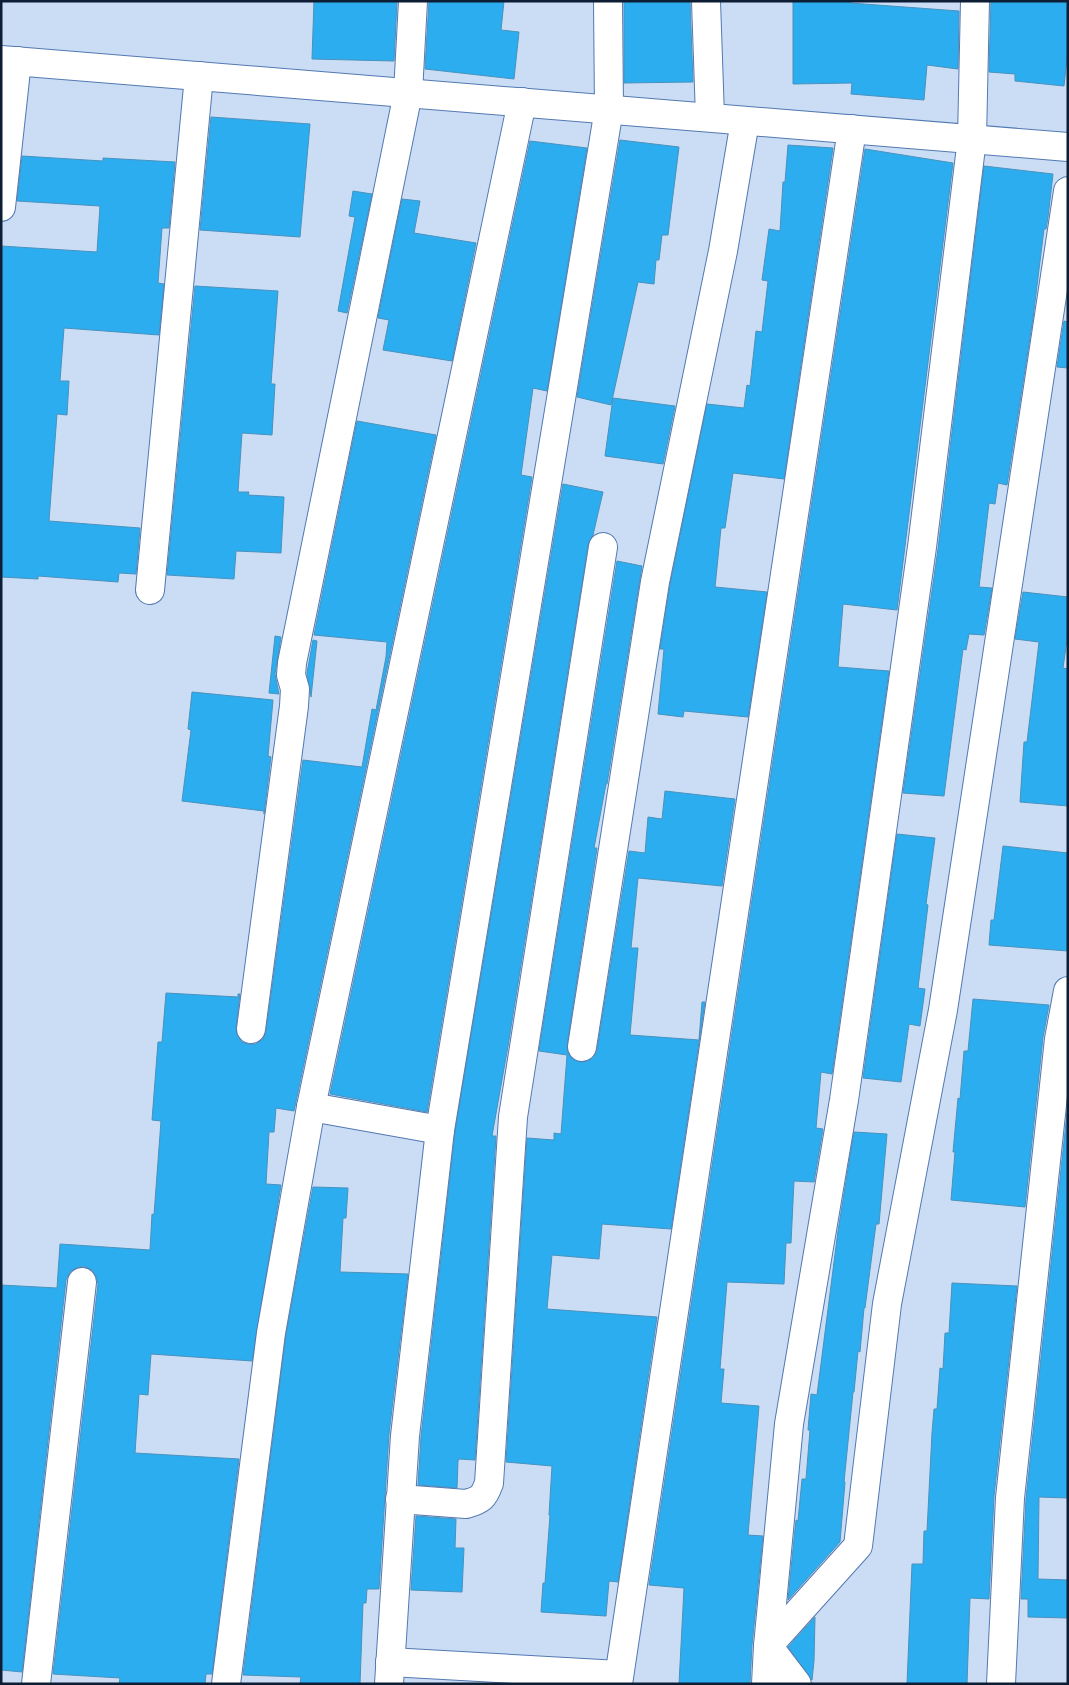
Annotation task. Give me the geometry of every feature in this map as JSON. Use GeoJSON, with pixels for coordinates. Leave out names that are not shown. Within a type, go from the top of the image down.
{"type":"FeatureCollection","features":[{"type":"Feature","properties":{"kind":"street"},"geometry":{"type":"LineString","coordinates":[[251,1029],[294,706],[295,689],[291,675],[292,663],[408,93],[413,1]]}},
{"type":"Feature","properties":{"kind":"street"},"geometry":{"type":"LineString","coordinates":[[608,1],[609,109],[440,1130],[405,1436],[389,1673],[618,1679],[852,129]]}},
{"type":"Feature","properties":{"kind":"street"},"geometry":{"type":"LineString","coordinates":[[706,1],[710,117]]}},
{"type":"Feature","properties":{"kind":"street"},"geometry":{"type":"LineString","coordinates":[[766,1684],[789,1424],[850,1060],[922,547],[972,139],[975,1]]}},
{"type":"Feature","properties":{"kind":"street"},"geometry":{"type":"LineString","coordinates":[[1,207],[9,60],[1068,147]]}},
{"type":"Feature","properties":{"kind":"street"},"geometry":{"type":"LineString","coordinates":[[150,590],[199,76]]}},
{"type":"Feature","properties":{"kind":"street"},"geometry":{"type":"LineString","coordinates":[[226,1684],[271,1333],[311,1107],[522,102]]}},
{"type":"Feature","properties":{"kind":"street"},"geometry":{"type":"LineString","coordinates":[[582,1047],[655,582],[723,251],[745,121]]}},
{"type":"Feature","properties":{"kind":"street"},"geometry":{"type":"LineString","coordinates":[[768,1646],[858,1546],[888,1304],[943,1010],[1068,191]]}},
{"type":"Feature","properties":{"kind":"street"},"geometry":{"type":"LineString","coordinates":[[400,1499],[466,1504],[475,1502],[484,1496],[489,1483],[513,1117],[603,547]]}},
{"type":"Feature","properties":{"kind":"street"},"geometry":{"type":"LineString","coordinates":[[1002,1684],[1010,1498],[1058,1049],[1068,991]]}},
{"type":"Feature","properties":{"kind":"street"},"geometry":{"type":"LineString","coordinates":[[311,1107],[440,1130]]}},
{"type":"Feature","properties":{"kind":"street"},"geometry":{"type":"LineString","coordinates":[[36,1684],[82,1282]]}},
{"type":"Feature","properties":{"kind":"street"},"geometry":{"type":"LineString","coordinates":[[768,1646],[797,1684]]}},
{"type":"Feature","properties":{"kind":"building"},"geometry":{"type":"Polygon","coordinates":[[[314,1],[397,1],[394,61],[312,59],[314,1]]]}},
{"type":"Feature","properties":{"kind":"building"},"geometry":{"type":"Polygon","coordinates":[[[429,1],[504,1],[501,30],[519,32],[514,79],[425,69],[429,1]]]}},
{"type":"Feature","properties":{"kind":"building"},"geometry":{"type":"Polygon","coordinates":[[[624,1],[690,1],[693,82],[624,83],[624,1]]]}},
{"type":"Feature","properties":{"kind":"building"},"geometry":{"type":"Polygon","coordinates":[[[793,1],[851,1],[850,3],[959,11],[958,69],[927,65],[924,100],[851,94],[852,83],[793,84],[793,1]]]}},
{"type":"Feature","properties":{"kind":"building"},"geometry":{"type":"Polygon","coordinates":[[[991,1],[1068,1],[1068,50],[1064,86],[1015,81],[1015,74],[989,72],[991,1]]]}},
{"type":"Feature","properties":{"kind":"building"},"geometry":{"type":"Polygon","coordinates":[[[211,117],[310,124],[300,237],[200,230],[211,117]]]}},
{"type":"Feature","properties":{"kind":"building"},"geometry":{"type":"Polygon","coordinates":[[[620,140],[679,147],[668,235],[662,235],[659,260],[656,260],[654,284],[638,282],[611,405],[577,397],[620,140]]]}},
{"type":"Feature","properties":{"kind":"building"},"geometry":{"type":"Polygon","coordinates":[[[530,141],[587,148],[547,391],[533,388],[521,475],[532,477],[427,1112],[330,1094],[530,141]]]}},
{"type":"Feature","properties":{"kind":"building"},"geometry":{"type":"Polygon","coordinates":[[[788,145],[833,148],[784,479],[733,473],[725,528],[721,528],[715,587],[767,592],[748,717],[684,711],[683,717],[658,714],[664,649],[660,649],[670,585],[707,404],[744,408],[747,385],[750,386],[756,331],[762,332],[768,281],[762,280],[769,229],[780,231],[783,182],[785,182],[788,145]]]}},
{"type":"Feature","properties":{"kind":"building"},"geometry":{"type":"Polygon","coordinates":[[[865,149],[953,163],[897,610],[843,604],[838,667],[889,671],[832,1074],[821,1072],[816,1128],[823,1129],[814,1182],[794,1181],[791,1243],[786,1243],[784,1284],[727,1282],[720,1369],[724,1369],[721,1403],[759,1406],[748,1535],[763,1536],[750,1684],[679,1684],[684,1588],[649,1585],[865,149]]]}},
{"type":"Feature","properties":{"kind":"building"},"geometry":{"type":"Polygon","coordinates":[[[22,156],[103,161],[103,158],[175,162],[169,228],[162,228],[158,283],[164,284],[159,335],[64,328],[60,381],[69,381],[67,415],[57,414],[49,521],[140,528],[136,574],[119,573],[118,582],[38,576],[38,579],[1,577],[1,246],[97,252],[100,206],[17,201],[22,156]]]}},
{"type":"Feature","properties":{"kind":"building"},"geometry":{"type":"Polygon","coordinates":[[[984,166],[1053,174],[1048,217],[1046,229],[1044,229],[1033,318],[1007,485],[998,483],[995,504],[989,503],[979,587],[992,588],[984,635],[969,634],[966,650],[963,649],[944,796],[903,793],[938,549],[984,166]]]}},
{"type":"Feature","properties":{"kind":"building"},"geometry":{"type":"Polygon","coordinates":[[[353,191],[372,194],[347,313],[338,311],[355,217],[349,216],[353,191]]]}},
{"type":"Feature","properties":{"kind":"building"},"geometry":{"type":"Polygon","coordinates":[[[402,199],[420,201],[414,233],[476,243],[452,361],[383,350],[389,320],[378,318],[402,199]]]}},
{"type":"Feature","properties":{"kind":"building"},"geometry":{"type":"Polygon","coordinates":[[[195,286],[278,291],[271,384],[275,384],[272,435],[242,433],[238,492],[249,492],[248,495],[284,497],[281,553],[236,551],[234,579],[167,575],[195,286]]]}},
{"type":"Feature","properties":{"kind":"building"},"geometry":{"type":"Polygon","coordinates":[[[1064,321],[1068,322],[1068,368],[1057,367],[1064,321]]]}},
{"type":"Feature","properties":{"kind":"building"},"geometry":{"type":"Polygon","coordinates":[[[613,398],[675,406],[663,464],[605,456],[613,398]]]}},
{"type":"Feature","properties":{"kind":"building"},"geometry":{"type":"Polygon","coordinates":[[[357,421],[436,435],[294,1111],[276,1108],[274,1132],[269,1132],[266,1184],[281,1185],[252,1361],[151,1354],[148,1395],[139,1394],[135,1453],[239,1459],[212,1674],[206,1674],[205,1684],[119,1684],[120,1678],[53,1674],[98,1284],[92,1270],[83,1266],[70,1272],[66,1280],[22,1672],[1,1670],[1,1285],[57,1288],[60,1244],[150,1250],[161,1121],[152,1120],[158,1042],[162,1042],[166,993],[238,997],[238,994],[240,994],[236,1027],[237,1035],[242,1042],[256,1044],[263,1039],[266,1032],[303,760],[362,767],[372,709],[376,710],[386,657],[387,642],[314,635],[357,421]]]}},
{"type":"Feature","properties":{"kind":"building"},"geometry":{"type":"Polygon","coordinates":[[[563,484],[603,492],[593,535],[588,545],[492,1136],[496,1136],[475,1460],[459,1459],[457,1488],[418,1485],[421,1437],[455,1132],[563,484]]]}},
{"type":"Feature","properties":{"kind":"building"},"geometry":{"type":"Polygon","coordinates":[[[617,561],[642,566],[607,784],[594,848],[597,848],[567,1045],[568,1053],[573,1059],[580,1062],[588,1061],[597,1050],[629,851],[645,853],[648,817],[662,819],[665,791],[735,799],[722,886],[638,878],[631,948],[638,948],[630,1035],[699,1040],[702,1002],[705,1002],[671,1229],[602,1224],[599,1259],[552,1255],[547,1309],[657,1317],[618,1582],[609,1581],[606,1616],[541,1612],[543,1583],[545,1583],[552,1466],[506,1462],[527,1138],[554,1140],[554,1133],[561,1134],[567,1055],[539,1051],[617,561]]]}},
{"type":"Feature","properties":{"kind":"building"},"geometry":{"type":"Polygon","coordinates":[[[1023,592],[1068,597],[1068,633],[1063,668],[1068,669],[1068,806],[1020,802],[1024,742],[1027,742],[1039,642],[1015,639],[1023,592]]]}},
{"type":"Feature","properties":{"kind":"building"},"geometry":{"type":"Polygon","coordinates":[[[275,636],[281,637],[275,674],[279,694],[269,693],[275,636]]]}},
{"type":"Feature","properties":{"kind":"building"},"geometry":{"type":"Polygon","coordinates":[[[313,640],[317,641],[311,697],[307,673],[313,640]]]}},
{"type":"Feature","properties":{"kind":"building"},"geometry":{"type":"Polygon","coordinates":[[[192,692],[273,700],[268,756],[271,757],[264,814],[264,811],[182,801],[191,730],[188,729],[192,692]]]}},
{"type":"Feature","properties":{"kind":"building"},"geometry":{"type":"Polygon","coordinates":[[[897,834],[935,838],[926,904],[928,905],[918,988],[925,989],[920,1026],[909,1024],[901,1082],[863,1078],[897,834]]]}},
{"type":"Feature","properties":{"kind":"building"},"geometry":{"type":"Polygon","coordinates":[[[1003,846],[1068,853],[1068,951],[989,945],[991,920],[994,920],[1003,846]]]}},
{"type":"Feature","properties":{"kind":"building"},"geometry":{"type":"Polygon","coordinates":[[[973,999],[1049,1005],[1043,1037],[1025,1207],[951,1200],[958,1098],[960,1099],[964,1051],[968,1051],[973,999]]]}},
{"type":"Feature","properties":{"kind":"building"},"geometry":{"type":"Polygon","coordinates":[[[1068,1104],[1068,1498],[1039,1497],[1038,1579],[1068,1580],[1068,1618],[1028,1617],[1028,1599],[1021,1599],[1026,1499],[1068,1104]]]}},
{"type":"Feature","properties":{"kind":"building"},"geometry":{"type":"Polygon","coordinates":[[[854,1132],[887,1134],[879,1224],[876,1224],[860,1352],[858,1351],[853,1392],[840,1542],[788,1600],[802,1479],[806,1479],[811,1394],[817,1395],[838,1231],[854,1132]]]}},
{"type":"Feature","properties":{"kind":"building"},"geometry":{"type":"Polygon","coordinates":[[[313,1187],[348,1188],[346,1218],[343,1218],[340,1272],[408,1274],[389,1434],[379,1589],[367,1589],[366,1603],[363,1603],[360,1684],[300,1684],[301,1677],[243,1675],[286,1335],[313,1187]]]}},
{"type":"Feature","properties":{"kind":"building"},"geometry":{"type":"Polygon","coordinates":[[[952,1283],[1017,1286],[994,1496],[989,1599],[970,1598],[967,1684],[907,1684],[912,1564],[923,1564],[924,1531],[927,1531],[934,1409],[937,1409],[940,1368],[943,1369],[945,1333],[949,1333],[952,1283]]]}},
{"type":"Feature","properties":{"kind":"building"},"geometry":{"type":"Polygon","coordinates":[[[416,1516],[456,1519],[455,1548],[464,1548],[462,1592],[411,1590],[416,1516]]]}},
{"type":"Feature","properties":{"kind":"building"},"geometry":{"type":"Polygon","coordinates":[[[815,1617],[814,1661],[812,1680],[788,1647],[815,1617]]]}}]}
